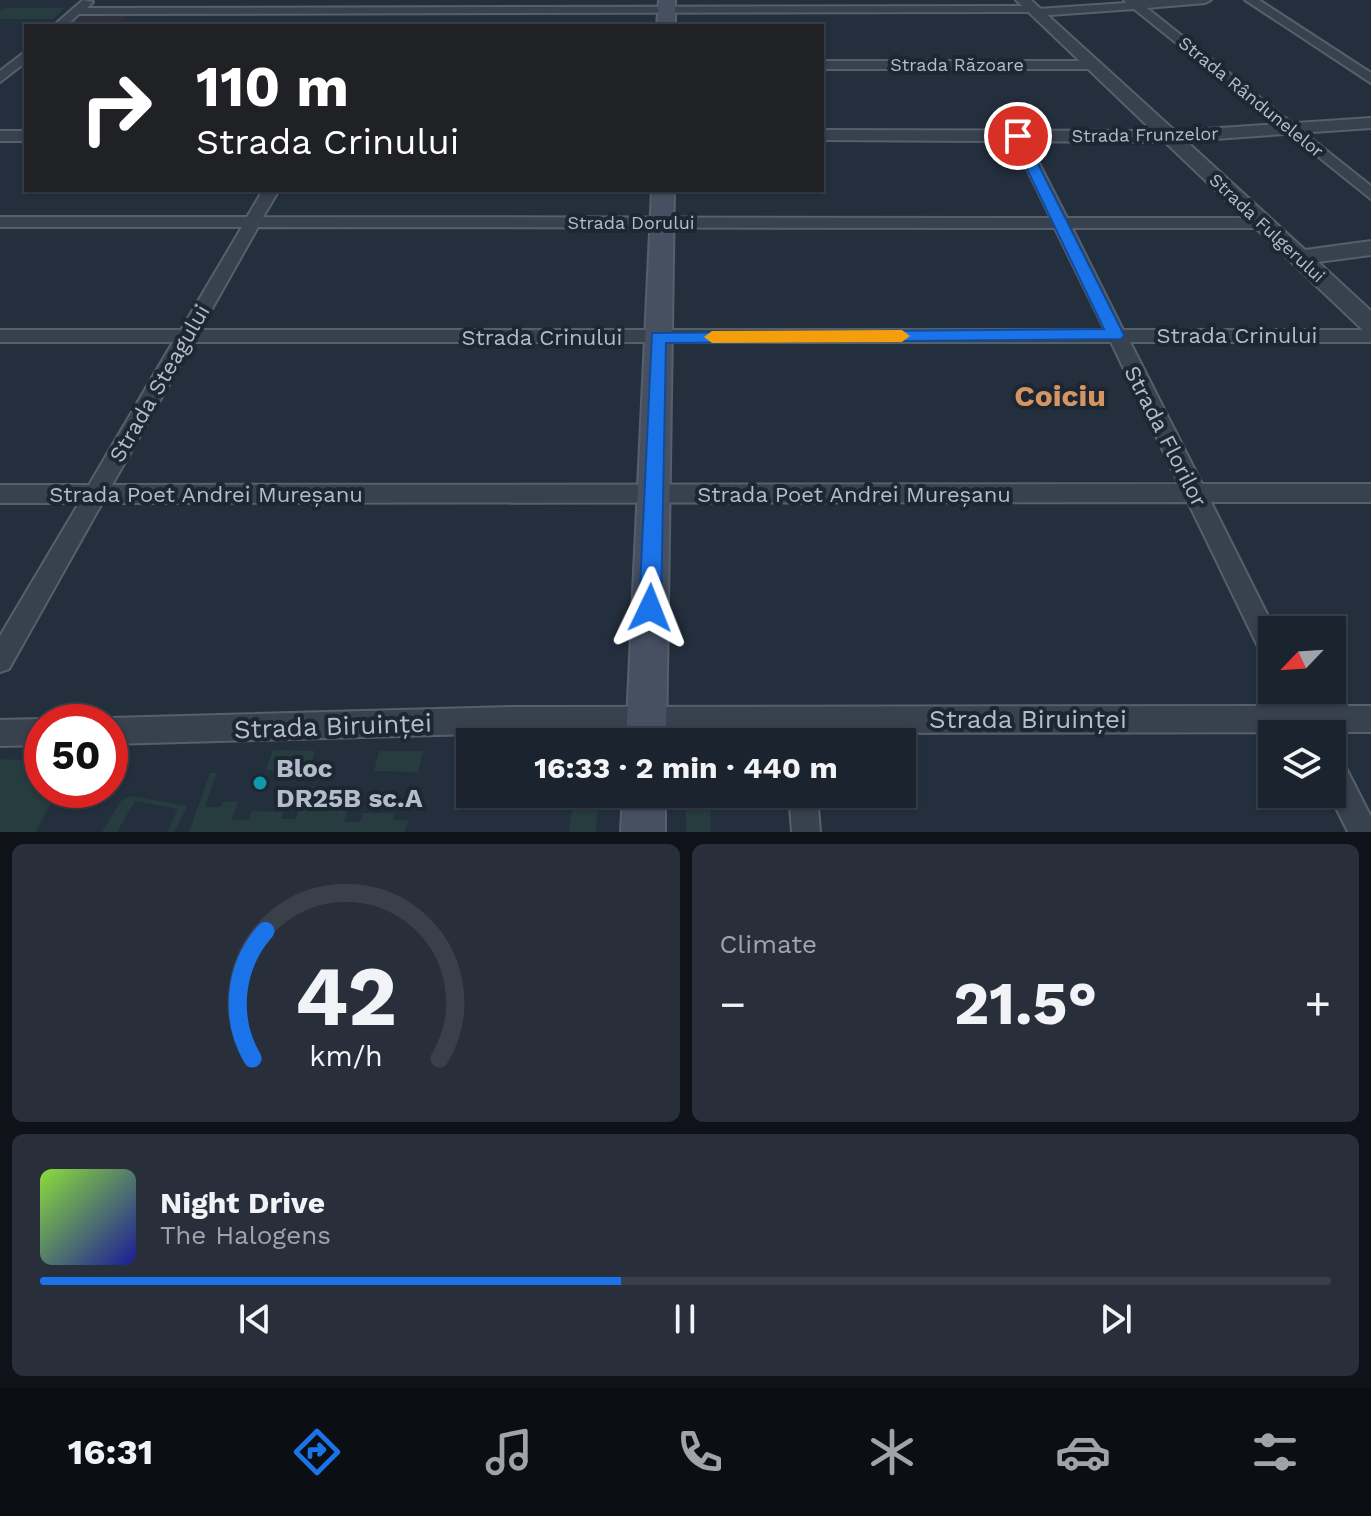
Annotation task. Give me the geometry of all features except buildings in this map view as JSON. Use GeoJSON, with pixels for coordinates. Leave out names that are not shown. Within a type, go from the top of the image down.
{"type":"FeatureCollection","features":[{"type":"Feature","properties":{"kind":"main road"},"geometry":{"type":"LineString","coordinates":[[646,728],[663,192]]}},
{"type":"Feature","properties":{"kind":"main road"},"geometry":{"type":"LineString","coordinates":[[643,832],[644,808]]}},
{"type":"Feature","properties":{"kind":"street"},"geometry":{"type":"LineString","coordinates":[[61,24],[89,0]]}},
{"type":"Feature","properties":{"kind":"street"},"geometry":{"type":"LineString","coordinates":[[171,24],[193,0]]}},
{"type":"Feature","properties":{"kind":"street"},"geometry":{"type":"LineString","coordinates":[[76,11],[378,5],[666,12],[1030,7],[1205,0]]}},
{"type":"Feature","properties":{"kind":"street"},"geometry":{"type":"LineString","coordinates":[[1251,0],[1371,79]]}},
{"type":"Feature","properties":{"kind":"street","name":"Strada Rândunelelor"},"geometry":{"type":"LineString","coordinates":[[1134,3],[1371,194]]}},
{"type":"Feature","properties":{"kind":"street"},"geometry":{"type":"LineString","coordinates":[[367,24],[378,5]]}},
{"type":"Feature","properties":{"kind":"street","name":"Strada Fulgerului"},"geometry":{"type":"LineString","coordinates":[[1030,7],[1371,324]]}},
{"type":"Feature","properties":{"kind":"street","name":"Strada Răzoare"},"geometry":{"type":"LineString","coordinates":[[824,65],[1092,65]]}},
{"type":"Feature","properties":{"kind":"street"},"geometry":{"type":"LineString","coordinates":[[0,78],[13,67]]}},
{"type":"Feature","properties":{"kind":"street","name":"Strada Frunzelor"},"geometry":{"type":"LineString","coordinates":[[824,135],[1171,137],[1371,123]]}},
{"type":"Feature","properties":{"kind":"street"},"geometry":{"type":"LineString","coordinates":[[0,136],[24,136]]}},
{"type":"Feature","properties":{"kind":"street","name":"Strada Florilor"},"geometry":{"type":"LineString","coordinates":[[1018,136],[1258,621]]}},
{"type":"Feature","properties":{"kind":"street","name":"Strada Steagului"},"geometry":{"type":"LineString","coordinates":[[0,660],[270,192]]}},
{"type":"Feature","properties":{"kind":"street","name":"Strada Dorului"},"geometry":{"type":"LineString","coordinates":[[0,222],[1262,223]]}},
{"type":"Feature","properties":{"kind":"street"},"geometry":{"type":"LineString","coordinates":[[1299,258],[1371,248]]}},
{"type":"Feature","properties":{"kind":"street","name":"Strada Crinului"},"geometry":{"type":"LineString","coordinates":[[0,336],[1371,336]]}},
{"type":"Feature","properties":{"kind":"street","name":"Strada Poet Andrei Mureșanu"},"geometry":{"type":"LineString","coordinates":[[0,494],[653,496],[1194,491],[1371,493]]}},
{"type":"Feature","properties":{"kind":"street","name":"Strada Biruinței"},"geometry":{"type":"LineString","coordinates":[[1346,722],[1371,719]]}},
{"type":"Feature","properties":{"kind":"street","name":"Strada Biruinței"},"geometry":{"type":"LineString","coordinates":[[916,730],[1258,727]]}},
{"type":"Feature","properties":{"kind":"street","name":"Strada Biruinței"},"geometry":{"type":"LineString","coordinates":[[128,731],[456,731]]}},
{"type":"Feature","properties":{"kind":"street"},"geometry":{"type":"LineString","coordinates":[[0,733],[24,732]]}},
{"type":"Feature","properties":{"kind":"street"},"geometry":{"type":"LineString","coordinates":[[1346,798],[1363,832]]}},
{"type":"Feature","properties":{"kind":"street"},"geometry":{"type":"LineString","coordinates":[[804,808],[806,832]]}},
{"type":"Feature","properties":{"kind":"shaded area"},"geometry":{"type":"Polygon","coordinates":[[[83,14],[129,14],[119,24],[72,24],[83,14]]]}},
{"type":"Feature","properties":{"kind":"green space"},"geometry":{"type":"Polygon","coordinates":[[[5,8],[65,8],[53,19],[0,19],[0,12],[5,8]]]}},
{"type":"Feature","properties":{"kind":"green space"},"geometry":{"type":"Polygon","coordinates":[[[273,750],[315,751],[310,771],[266,770],[273,750]]]}},
{"type":"Feature","properties":{"kind":"green space"},"geometry":{"type":"Polygon","coordinates":[[[379,751],[423,751],[418,772],[374,771],[379,751]]]}},
{"type":"Feature","properties":{"kind":"green space"},"geometry":{"type":"Polygon","coordinates":[[[0,759],[24,760],[24,808],[48,808],[36,832],[0,832],[0,759]]]}},
{"type":"Feature","properties":{"kind":"green space"},"geometry":{"type":"Polygon","coordinates":[[[210,773],[217,773],[205,807],[221,807],[223,802],[238,801],[232,820],[248,820],[252,811],[283,812],[281,819],[296,819],[304,793],[319,794],[316,808],[348,803],[344,822],[360,822],[363,813],[394,813],[393,820],[408,820],[405,832],[189,832],[210,773]]]}},
{"type":"Feature","properties":{"kind":"green space"},"geometry":{"type":"Polygon","coordinates":[[[128,798],[187,806],[174,832],[167,832],[178,809],[135,801],[117,832],[102,832],[117,808],[128,808],[128,798]]]}},
{"type":"Feature","properties":{"kind":"green space"},"geometry":{"type":"Polygon","coordinates":[[[572,808],[598,808],[596,832],[569,832],[572,808]]]}},
{"type":"Feature","properties":{"kind":"green space"},"geometry":{"type":"Polygon","coordinates":[[[686,808],[710,808],[711,832],[686,832],[686,808]]]}},
{"type":"Feature","properties":{"kind":"slow traffic"},"geometry":{"type":"LineString","coordinates":[[712,337],[902,336]]}},
{"type":"Feature","properties":{"kind":"place","name":"Bloc DR25B sc.A"},"geometry":{"type":"Point","coordinates":[260,783]}},
{"type":"Feature","properties":{"kind":"district","name":"Coiciu"},"geometry":{"type":"Point","coordinates":[1060,396]}},
{"type":"Feature","properties":{"kind":"route"},"geometry":{"type":"LineString","coordinates":[[650,608],[658,337],[1116,335],[1018,136]]}}]}
